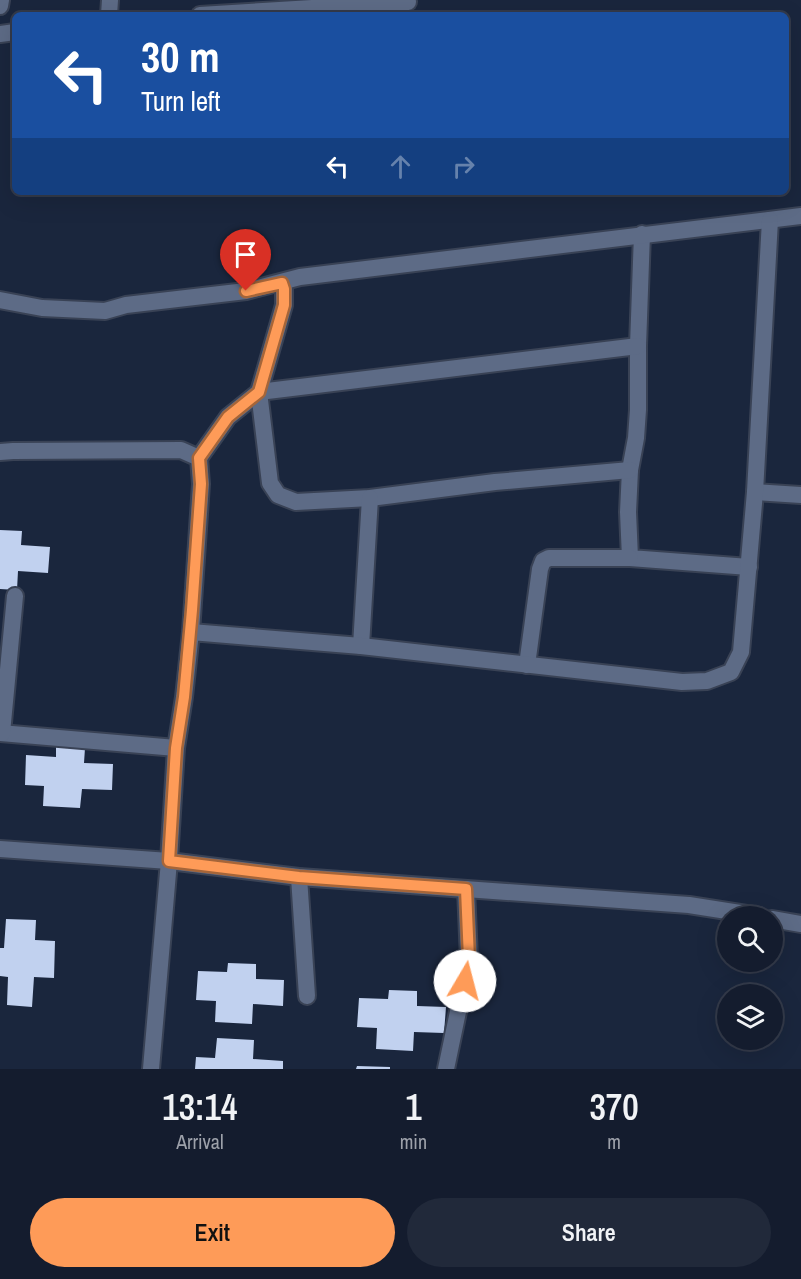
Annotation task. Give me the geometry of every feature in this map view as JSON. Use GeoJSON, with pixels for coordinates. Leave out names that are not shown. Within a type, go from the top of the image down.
{"type":"FeatureCollection","features":[{"type":"Feature","properties":{"kind":"street"},"geometry":{"type":"LineString","coordinates":[[0,6],[1,0]]}},
{"type":"Feature","properties":{"kind":"street"},"geometry":{"type":"LineString","coordinates":[[221,12],[262,6],[408,6]]}},
{"type":"Feature","properties":{"kind":"street"},"geometry":{"type":"LineString","coordinates":[[0,300],[42,308],[105,310],[126,305],[246,291],[300,277],[801,216]]}},
{"type":"Feature","properties":{"kind":"street"},"geometry":{"type":"LineString","coordinates":[[191,632],[361,646],[682,682],[707,681],[731,672],[741,652],[749,567],[770,219]]}},
{"type":"Feature","properties":{"kind":"street"},"geometry":{"type":"LineString","coordinates":[[630,558],[627,512],[638,410],[642,234]]}},
{"type":"Feature","properties":{"kind":"street"},"geometry":{"type":"LineString","coordinates":[[282,283],[284,305],[259,392],[270,483],[278,495],[296,502],[370,498],[495,482],[630,470]]}},
{"type":"Feature","properties":{"kind":"street"},"geometry":{"type":"LineString","coordinates":[[151,1069],[176,748],[191,632],[201,484],[199,458],[228,417],[259,392],[638,346]]}},
{"type":"Feature","properties":{"kind":"street"},"geometry":{"type":"LineString","coordinates":[[0,452],[181,450],[199,458]]}},
{"type":"Feature","properties":{"kind":"street"},"geometry":{"type":"LineString","coordinates":[[755,492],[801,495]]}},
{"type":"Feature","properties":{"kind":"street"},"geometry":{"type":"LineString","coordinates":[[361,646],[370,498]]}},
{"type":"Feature","properties":{"kind":"street"},"geometry":{"type":"LineString","coordinates":[[527,665],[540,569],[543,561],[549,558],[630,558],[749,567]]}},
{"type":"Feature","properties":{"kind":"street"},"geometry":{"type":"LineString","coordinates":[[15,596],[1,733],[176,748]]}},
{"type":"Feature","properties":{"kind":"street"},"geometry":{"type":"LineString","coordinates":[[0,849],[169,861],[299,877],[689,905],[717,909]]}},
{"type":"Feature","properties":{"kind":"street"},"geometry":{"type":"LineString","coordinates":[[299,877],[307,996]]}},
{"type":"Feature","properties":{"kind":"street"},"geometry":{"type":"LineString","coordinates":[[446,1069],[469,959],[466,889]]}},
{"type":"Feature","properties":{"kind":"street"},"geometry":{"type":"LineString","coordinates":[[783,921],[801,924]]}},
{"type":"Feature","properties":{"kind":"building"},"geometry":{"type":"Polygon","coordinates":[[[0,530],[22,531],[21,545],[50,547],[48,573],[18,571],[17,590],[0,589],[0,530]]]}},
{"type":"Feature","properties":{"kind":"building"},"geometry":{"type":"Polygon","coordinates":[[[56,747],[85,748],[84,763],[113,764],[112,790],[82,789],[80,808],[43,806],[44,786],[25,785],[26,755],[56,757],[56,747]]]}},
{"type":"Feature","properties":{"kind":"building"},"geometry":{"type":"Polygon","coordinates":[[[6,919],[36,920],[35,940],[55,941],[54,978],[34,977],[32,1007],[7,1005],[8,977],[0,976],[0,948],[4,948],[6,919]]]}},
{"type":"Feature","properties":{"kind":"building"},"geometry":{"type":"Polygon","coordinates":[[[228,963],[256,964],[256,979],[284,980],[283,1006],[253,1004],[252,1024],[215,1022],[216,1001],[196,1000],[198,971],[227,972],[228,963]]]}},
{"type":"Feature","properties":{"kind":"building"},"geometry":{"type":"Polygon","coordinates":[[[389,990],[417,991],[417,1006],[446,1007],[444,1033],[414,1032],[413,1051],[376,1049],[377,1028],[357,1027],[359,998],[388,999],[389,990]]]}},
{"type":"Feature","properties":{"kind":"building"},"geometry":{"type":"Polygon","coordinates":[[[217,1038],[254,1040],[253,1059],[283,1061],[283,1069],[195,1069],[196,1057],[215,1058],[217,1038]]]}},
{"type":"Feature","properties":{"kind":"building"},"geometry":{"type":"Polygon","coordinates":[[[357,1066],[390,1067],[390,1069],[356,1069],[357,1066]]]}},
{"type":"Feature","properties":{"kind":"route"},"geometry":{"type":"LineString","coordinates":[[246,291],[282,283],[284,305],[259,392],[228,417],[199,458],[201,484],[191,632],[176,748],[169,861],[299,877],[466,889],[469,959],[465,981]]}}]}
